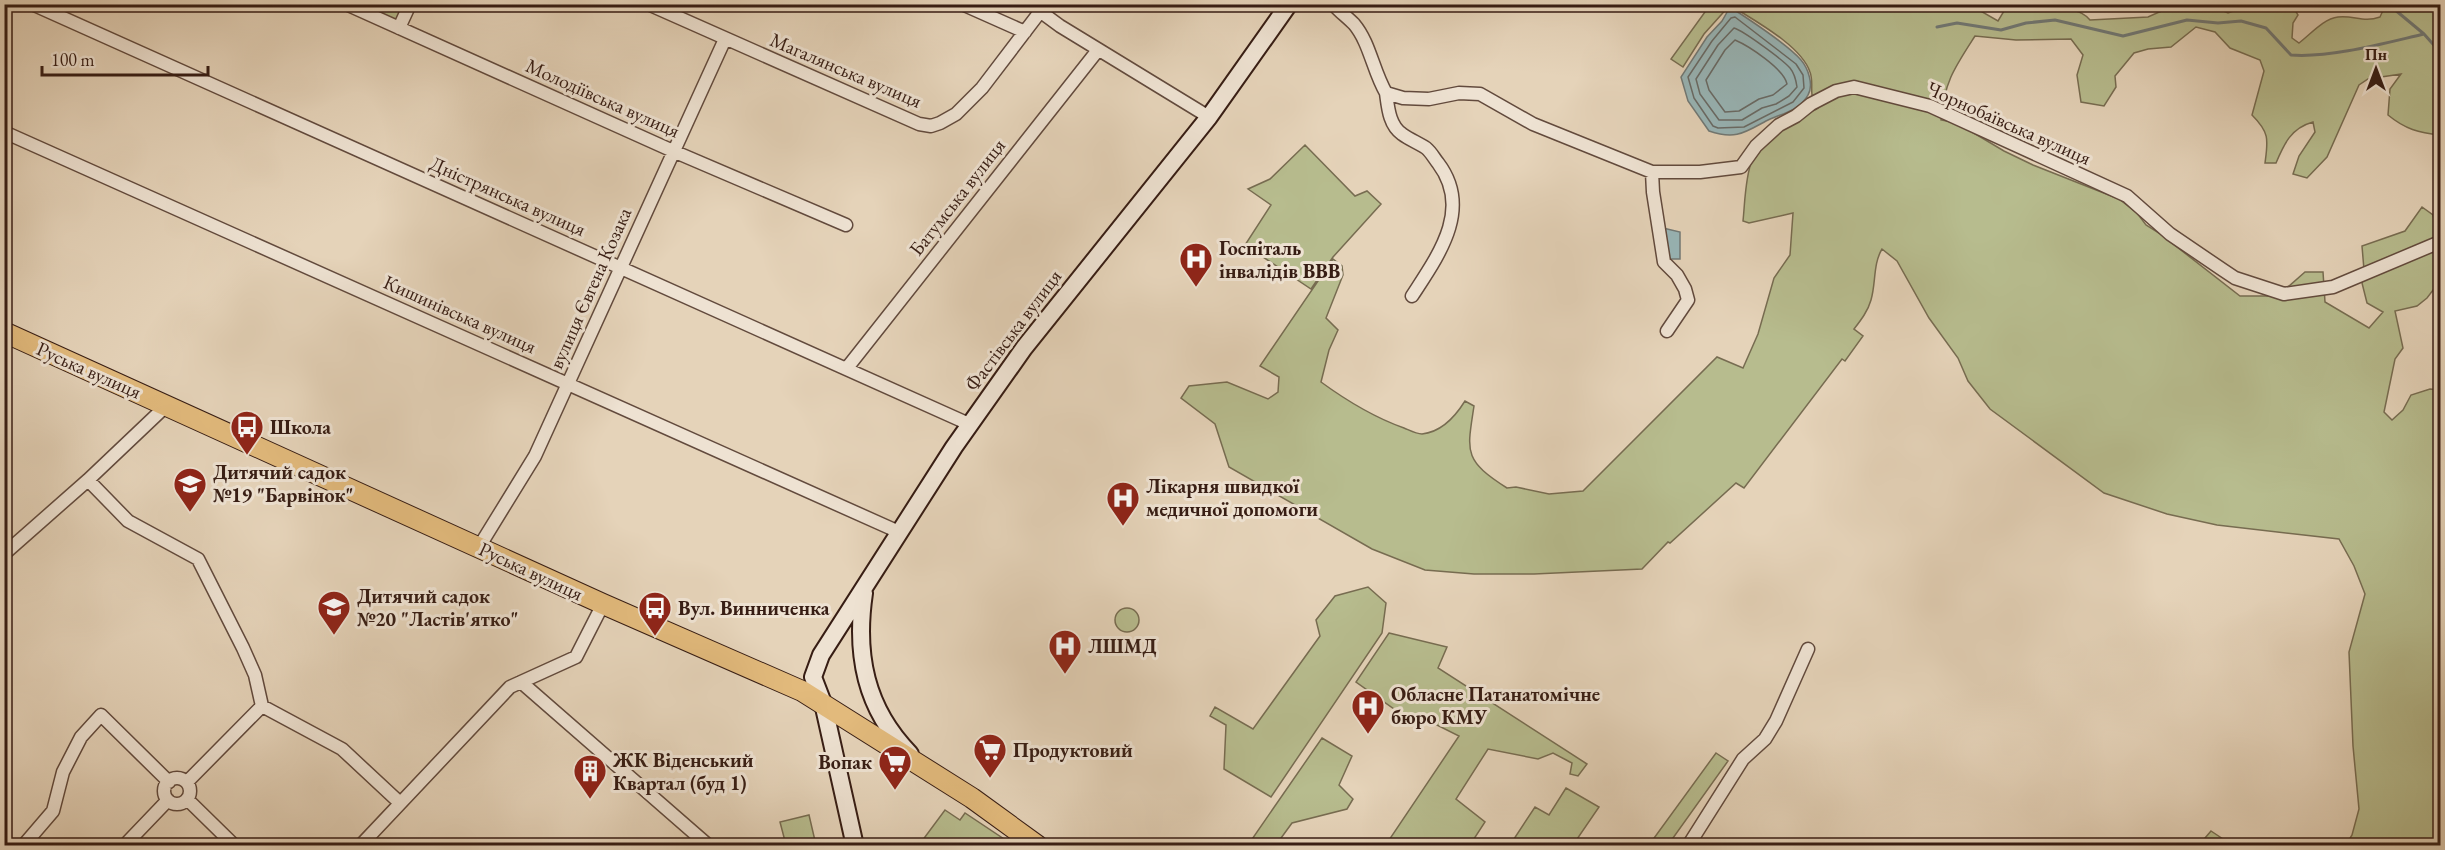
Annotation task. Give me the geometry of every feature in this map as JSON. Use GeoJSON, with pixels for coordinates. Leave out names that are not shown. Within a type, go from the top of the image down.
{"type":"FeatureCollection","features":[{"type":"Feature","properties":{"kind":"main road","name":"Фастівська вулиця"},"geometry":{"type":"LineString","coordinates":[[855,846],[823,703],[813,677],[820,655],[969,424],[1030,339],[1209,117],[1289,4]]}},
{"type":"Feature","properties":{"kind":"main road","name":"Руська вулиця"},"geometry":{"type":"LineString","coordinates":[[4,332],[603,604],[802,691],[972,798],[1038,846]]}},
{"type":"Feature","properties":{"kind":"main road"},"geometry":{"type":"LineString","coordinates":[[865,586],[860,621],[863,671],[885,722],[898,742],[921,766]]}},
{"type":"Feature","properties":{"kind":"street","name":"Дністрянська вулиця"},"geometry":{"type":"LineString","coordinates":[[32,4],[969,424]]}},
{"type":"Feature","properties":{"kind":"street","name":"Молодіївська вулиця"},"geometry":{"type":"LineString","coordinates":[[346,4],[673,151],[846,225]]}},
{"type":"Feature","properties":{"kind":"street"},"geometry":{"type":"LineString","coordinates":[[399,28],[410,4]]}},
{"type":"Feature","properties":{"kind":"street","name":"Магалянська вулиця"},"geometry":{"type":"LineString","coordinates":[[648,4],[919,124],[931,126],[956,114],[982,88],[1025,32]]}},
{"type":"Feature","properties":{"kind":"street"},"geometry":{"type":"LineString","coordinates":[[962,4],[1025,32],[1044,8],[1098,50],[1209,117]]}},
{"type":"Feature","properties":{"kind":"street"},"geometry":{"type":"LineString","coordinates":[[1332,4],[1354,25],[1365,44],[1378,80],[1386,93],[1390,118],[1400,133],[1428,149],[1447,175],[1453,196],[1453,216],[1444,244],[1412,296]]}},
{"type":"Feature","properties":{"kind":"street","name":"вулиця Євгена Козака"},"geometry":{"type":"LineString","coordinates":[[479,547],[522,480],[725,39]]}},
{"type":"Feature","properties":{"kind":"street","name":"Батумська вулиця"},"geometry":{"type":"LineString","coordinates":[[847,368],[1098,50]]}},
{"type":"Feature","properties":{"kind":"street","name":"Чорнобаївська вулиця"},"geometry":{"type":"LineString","coordinates":[[1386,93],[1403,98],[1429,99],[1459,93],[1480,94],[1533,124],[1652,172],[1701,172],[1741,167],[1756,146],[1779,125],[1836,91],[1854,87],[1930,106],[2127,196],[2170,234],[2235,278],[2284,294],[2333,287],[2440,242]]}},
{"type":"Feature","properties":{"kind":"street","name":"Кишинівська вулиця"},"geometry":{"type":"LineString","coordinates":[[4,132],[899,532]]}},
{"type":"Feature","properties":{"kind":"street"},"geometry":{"type":"LineString","coordinates":[[1652,172],[1664,262],[1677,275],[1688,300],[1668,331]]}},
{"type":"Feature","properties":{"kind":"street"},"geometry":{"type":"LineString","coordinates":[[4,554],[88,480],[167,405]]}},
{"type":"Feature","properties":{"kind":"street"},"geometry":{"type":"LineString","coordinates":[[88,480],[128,521],[198,559],[255,675],[262,706],[342,749],[400,803]]}},
{"type":"Feature","properties":{"kind":"street"},"geometry":{"type":"LineString","coordinates":[[360,846],[510,687],[576,657],[603,604]]}},
{"type":"Feature","properties":{"kind":"street"},"geometry":{"type":"LineString","coordinates":[[1688,846],[1743,759],[1765,739],[1776,721],[1808,650]]}},
{"type":"Feature","properties":{"kind":"street"},"geometry":{"type":"LineString","coordinates":[[521,682],[709,846]]}},
{"type":"Feature","properties":{"kind":"street"},"geometry":{"type":"LineString","coordinates":[[187,782],[262,706]]}},
{"type":"Feature","properties":{"kind":"street"},"geometry":{"type":"LineString","coordinates":[[23,846],[53,811],[63,772],[81,737],[101,715],[169,782]]}},
{"type":"Feature","properties":{"kind":"street"},"geometry":{"type":"LineString","coordinates":[[176,778],[187,782],[190,790],[187,799],[178,804],[168,800],[165,789],[169,782],[176,778]]}},
{"type":"Feature","properties":{"kind":"street"},"geometry":{"type":"LineString","coordinates":[[187,799],[236,846]]}},
{"type":"Feature","properties":{"kind":"street"},"geometry":{"type":"LineString","coordinates":[[124,846],[168,800]]}},
{"type":"Feature","properties":{"kind":"green space"},"geometry":{"type":"Polygon","coordinates":[[[345,5],[411,5],[399,28],[345,5]]]}},
{"type":"Feature","properties":{"kind":"green space"},"geometry":{"type":"Polygon","coordinates":[[[1710,5],[1730,5],[1704,34],[1683,67],[1671,59],[1710,5]]]}},
{"type":"Feature","properties":{"kind":"green space"},"geometry":{"type":"Polygon","coordinates":[[[1730,5],[1979,5],[1977,9],[1998,21],[2007,6],[2013,9],[2015,5],[2063,5],[2083,14],[2090,20],[2148,17],[2175,5],[2209,5],[2228,13],[2239,9],[2257,8],[2259,5],[2292,5],[2298,15],[2293,23],[2292,38],[2299,43],[2333,18],[2374,19],[2380,17],[2384,8],[2381,5],[2440,5],[2440,135],[2412,130],[2388,115],[2390,89],[2401,74],[2368,79],[2359,85],[2327,157],[2307,178],[2293,174],[2299,156],[2315,132],[2313,122],[2299,128],[2294,133],[2285,143],[2276,163],[2265,163],[2267,148],[2265,132],[2252,115],[2264,71],[2260,60],[2230,48],[2215,32],[2196,27],[2171,47],[2134,53],[2115,76],[2116,87],[2104,106],[2081,102],[2077,75],[2083,55],[2071,39],[2016,40],[1975,36],[1952,75],[1945,95],[1941,120],[1957,123],[2033,165],[2119,199],[2137,213],[2146,225],[2240,296],[2268,296],[2289,286],[2305,272],[2323,272],[2325,302],[2369,328],[2383,312],[2367,303],[2362,283],[2364,270],[2362,246],[2405,231],[2422,207],[2433,215],[2440,236],[2440,281],[2427,298],[2417,306],[2395,311],[2403,348],[2395,359],[2384,412],[2392,420],[2403,410],[2411,395],[2430,389],[2440,390],[2440,845],[2346,845],[2352,835],[2359,809],[2353,746],[2349,652],[2365,594],[2354,566],[2339,539],[2217,525],[2167,514],[2104,493],[1990,409],[1968,381],[1958,358],[1929,318],[1897,261],[1882,249],[1877,261],[1870,304],[1854,329],[1863,336],[1845,361],[1842,359],[1744,488],[1736,483],[1670,543],[1668,542],[1642,569],[1534,574],[1474,574],[1425,570],[1372,549],[1229,467],[1215,424],[1181,398],[1189,386],[1227,382],[1268,399],[1278,392],[1279,377],[1260,366],[1333,259],[1342,266],[1343,275],[1326,318],[1338,330],[1329,350],[1321,382],[1371,414],[1420,434],[1442,427],[1457,413],[1465,401],[1474,406],[1470,434],[1471,454],[1482,470],[1507,488],[1516,487],[1549,494],[1583,491],[1717,357],[1743,368],[1758,334],[1774,278],[1790,255],[1793,213],[1749,223],[1743,221],[1752,160],[1763,143],[1771,136],[1818,108],[1812,95],[1810,72],[1797,52],[1775,34],[1730,5]]]}},
{"type":"Feature","properties":{"kind":"green space"},"geometry":{"type":"Polygon","coordinates":[[[1305,145],[1355,196],[1367,191],[1381,204],[1333,257],[1311,289],[1245,245],[1271,205],[1248,189],[1270,179],[1305,145]]]}},
{"type":"Feature","properties":{"kind":"green space"},"geometry":{"type":"Polygon","coordinates":[[[1368,587],[1386,603],[1382,633],[1271,797],[1224,769],[1226,725],[1210,716],[1215,707],[1253,729],[1320,636],[1316,620],[1335,596],[1368,587]]]}},
{"type":"Feature","properties":{"kind":"green space"},"geometry":{"type":"Polygon","coordinates":[[[1127,608],[1132,609],[1138,615],[1138,625],[1132,631],[1127,632],[1122,631],[1116,625],[1115,620],[1116,615],[1122,609],[1127,608]]]}},
{"type":"Feature","properties":{"kind":"green space"},"geometry":{"type":"Polygon","coordinates":[[[1389,633],[1447,647],[1438,668],[1587,764],[1578,776],[1570,774],[1572,763],[1553,753],[1538,759],[1488,749],[1456,799],[1485,822],[1470,845],[1391,846],[1387,843],[1459,736],[1433,723],[1404,716],[1356,682],[1389,633]]]}},
{"type":"Feature","properties":{"kind":"green space"},"geometry":{"type":"Polygon","coordinates":[[[1322,738],[1352,756],[1339,785],[1353,799],[1347,809],[1292,823],[1276,845],[1248,845],[1322,738]]]}},
{"type":"Feature","properties":{"kind":"green space"},"geometry":{"type":"Polygon","coordinates":[[[1716,753],[1728,761],[1668,845],[1649,845],[1716,753]]]}},
{"type":"Feature","properties":{"kind":"green space"},"geometry":{"type":"Polygon","coordinates":[[[1566,788],[1599,807],[1573,845],[1510,845],[1535,807],[1549,815],[1566,788]]]}},
{"type":"Feature","properties":{"kind":"green space"},"geometry":{"type":"Polygon","coordinates":[[[945,810],[960,820],[965,813],[1013,845],[919,845],[945,810]]]}},
{"type":"Feature","properties":{"kind":"green space"},"geometry":{"type":"Polygon","coordinates":[[[809,815],[816,845],[786,845],[780,822],[809,815]]]}},
{"type":"Feature","properties":{"kind":"green space"},"geometry":{"type":"Polygon","coordinates":[[[2211,831],[2232,845],[2199,845],[2211,831]]]}},
{"type":"Feature","properties":{"kind":"water"},"geometry":{"type":"Polygon","coordinates":[[[1730,7],[1767,32],[1801,60],[1809,77],[1810,91],[1800,105],[1789,111],[1745,132],[1726,135],[1709,131],[1688,101],[1681,77],[1730,7]]]}},
{"type":"Feature","properties":{"kind":"water"},"geometry":{"type":"Polygon","coordinates":[[[1663,228],[1680,232],[1680,259],[1667,259],[1663,228]]]}},
{"type":"Feature","properties":{"kind":"waterway"},"geometry":{"type":"LineString","coordinates":[[2388,4],[2424,34],[2440,52]]}},
{"type":"Feature","properties":{"kind":"waterway"},"geometry":{"type":"LineString","coordinates":[[1937,27],[1957,23],[2001,30],[2026,23],[2055,20],[2123,36],[2187,20],[2218,23],[2241,21],[2266,28],[2291,55],[2323,54],[2358,49],[2424,34]]}},
{"type":"Feature","properties":{"kind":"place","name":"Госпіталь інвалідів ВВВ"},"geometry":{"type":"Point","coordinates":[1196,288]}},
{"type":"Feature","properties":{"kind":"place","name":"Школа"},"geometry":{"type":"Point","coordinates":[247,456]}},
{"type":"Feature","properties":{"kind":"place","name":"Дитячий садок №19 \"Барвінок\""},"geometry":{"type":"Point","coordinates":[190,513]}},
{"type":"Feature","properties":{"kind":"place","name":"Лікарня швидкої медичної допомоги"},"geometry":{"type":"Point","coordinates":[1123,527]}},
{"type":"Feature","properties":{"kind":"place","name":"Дитячий садок №20 \"Ластів'ятко\""},"geometry":{"type":"Point","coordinates":[334,636]}},
{"type":"Feature","properties":{"kind":"place","name":"Вул. Винниченка"},"geometry":{"type":"Point","coordinates":[655,637]}},
{"type":"Feature","properties":{"kind":"place","name":"ЛШМД"},"geometry":{"type":"Point","coordinates":[1065,675]}},
{"type":"Feature","properties":{"kind":"place","name":"Обласне Патанатомічне бюро КМУ"},"geometry":{"type":"Point","coordinates":[1368,735]}},
{"type":"Feature","properties":{"kind":"place","name":"Продуктовий"},"geometry":{"type":"Point","coordinates":[990,779]}},
{"type":"Feature","properties":{"kind":"place","name":"Вопак"},"geometry":{"type":"Point","coordinates":[895,791]}},
{"type":"Feature","properties":{"kind":"place","name":"ЖК Віденський Квартал (буд 1)"},"geometry":{"type":"Point","coordinates":[590,800]}}]}
